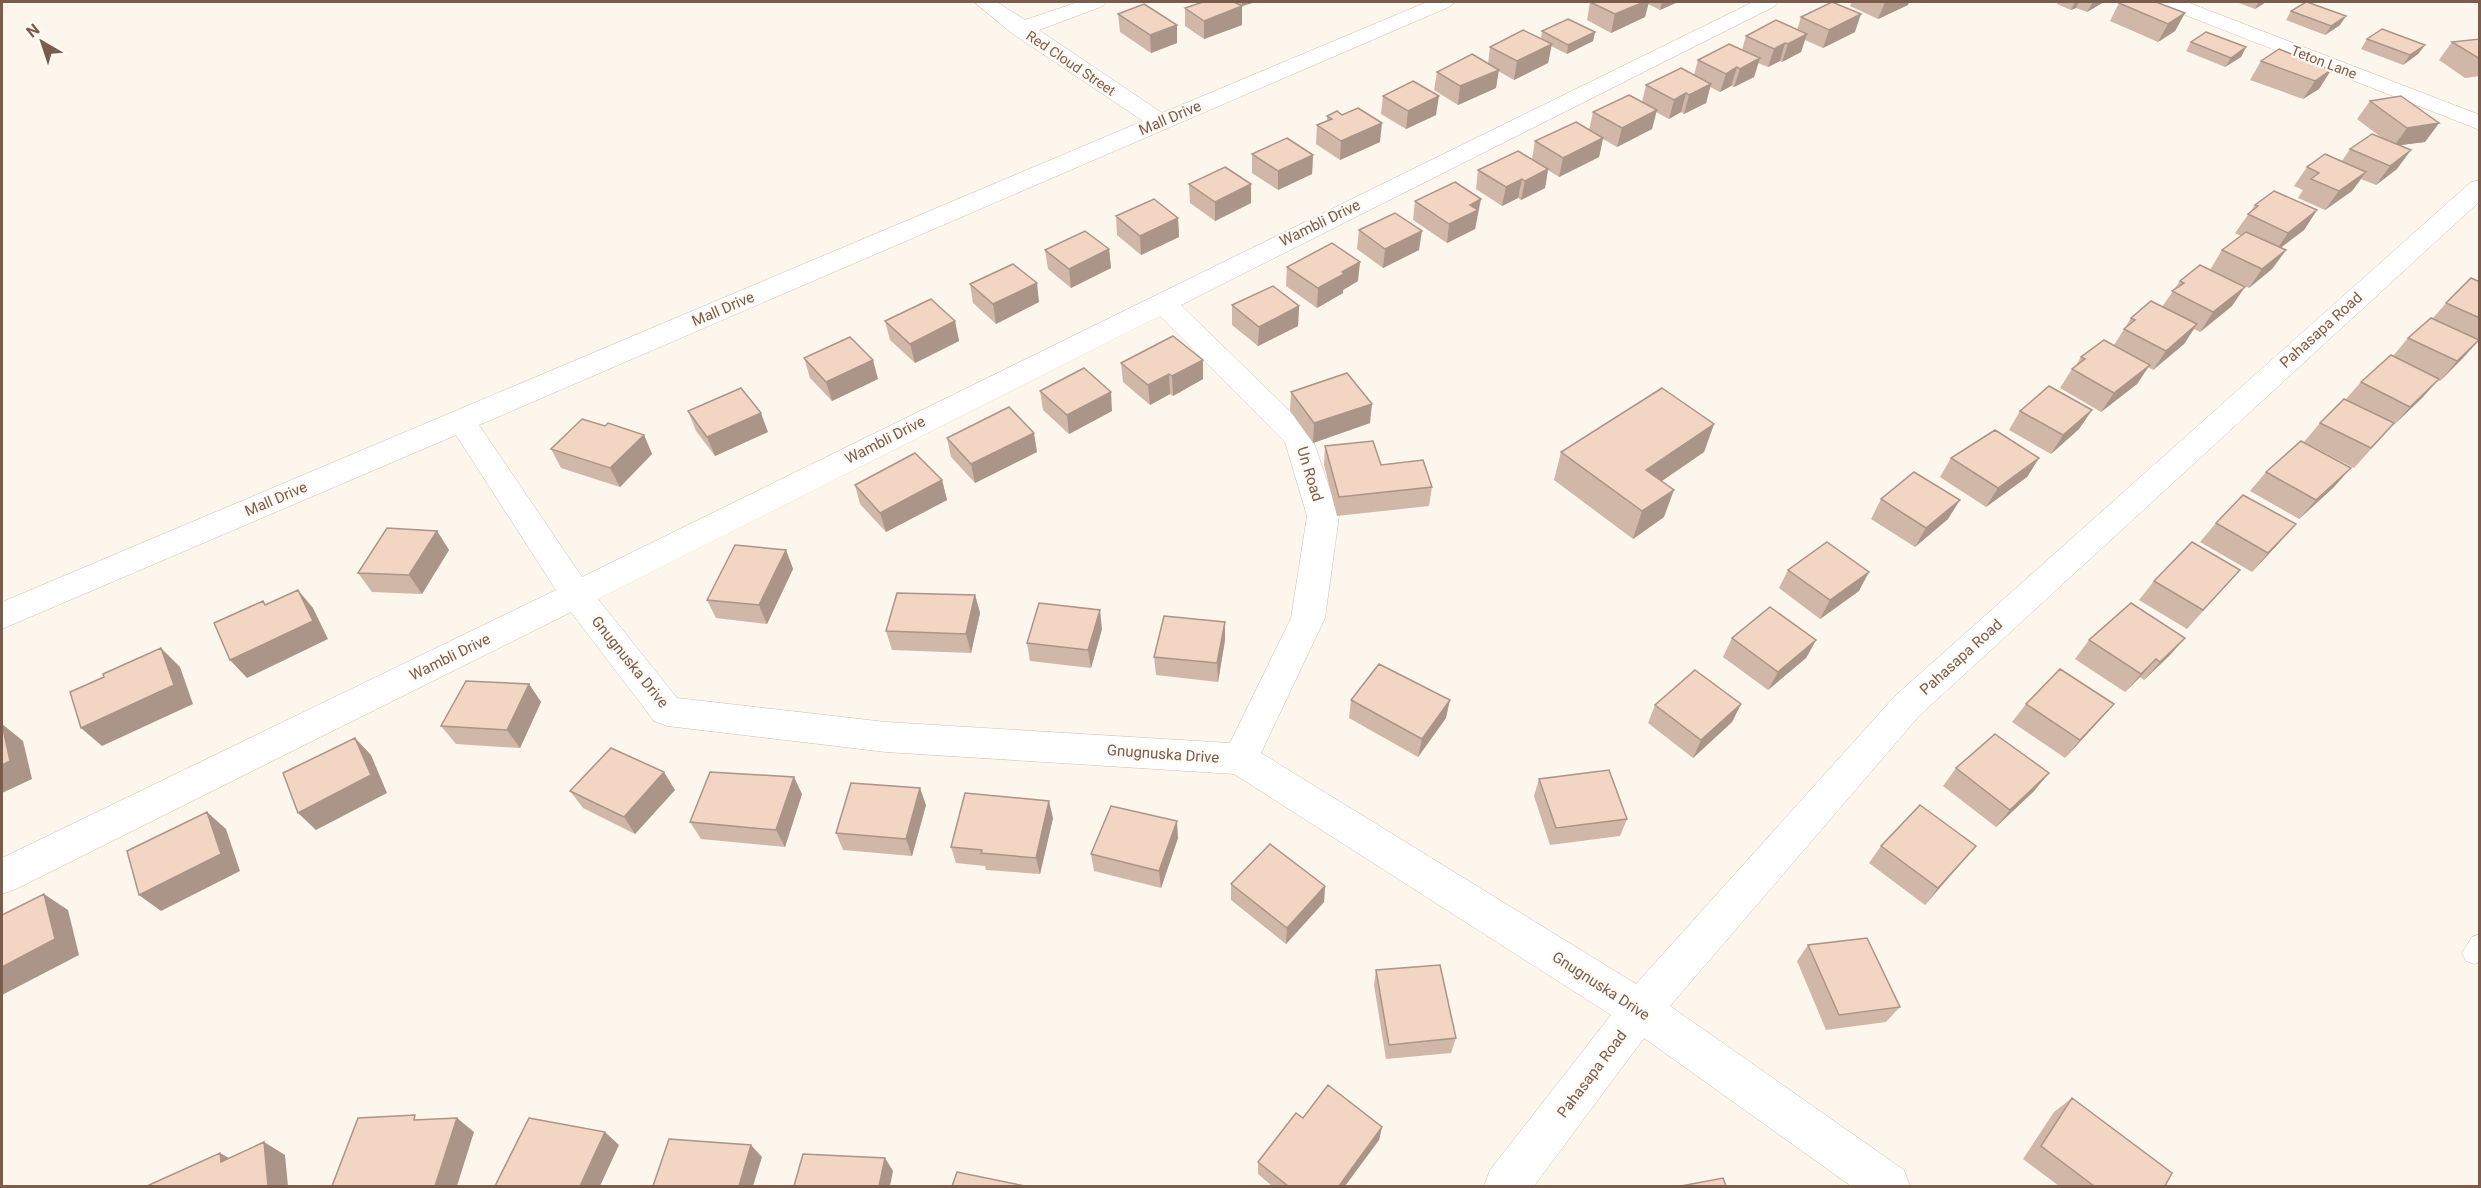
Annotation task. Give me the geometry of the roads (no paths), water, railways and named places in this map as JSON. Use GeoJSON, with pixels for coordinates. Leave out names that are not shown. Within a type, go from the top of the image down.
{"type":"FeatureCollection","features":[{"type":"Feature","properties":{"kind":"street","name":"Red Cloud Street"},"geometry":{"type":"LineString","coordinates":[[984,2],[1160,122]]}},
{"type":"Feature","properties":{"kind":"street"},"geometry":{"type":"LineString","coordinates":[[1021,29],[1096,2]]}},
{"type":"Feature","properties":{"kind":"street","name":"Mall Drive"},"geometry":{"type":"LineString","coordinates":[[2,616],[1444,2]]}},
{"type":"Feature","properties":{"kind":"street","name":"Wambli Drive"},"geometry":{"type":"LineString","coordinates":[[2,877],[576,595],[1768,2]]}},
{"type":"Feature","properties":{"kind":"street","name":"Teton Lane"},"geometry":{"type":"LineString","coordinates":[[2169,2],[2480,123]]}},
{"type":"Feature","properties":{"kind":"street","name":"Pahasapa Road"},"geometry":{"type":"LineString","coordinates":[[1506,1186],[1640,1010],[1907,706],[2480,187]]}},
{"type":"Feature","properties":{"kind":"street","name":"Un Road"},"geometry":{"type":"LineString","coordinates":[[1162,302],[1299,438],[1323,516],[1308,618],[1240,759]]}},
{"type":"Feature","properties":{"kind":"street","name":"Gnugnuska Drive"},"geometry":{"type":"LineString","coordinates":[[461,420],[576,595],[667,711],[886,737],[1240,759],[1640,1010],[1888,1186]]}}]}
